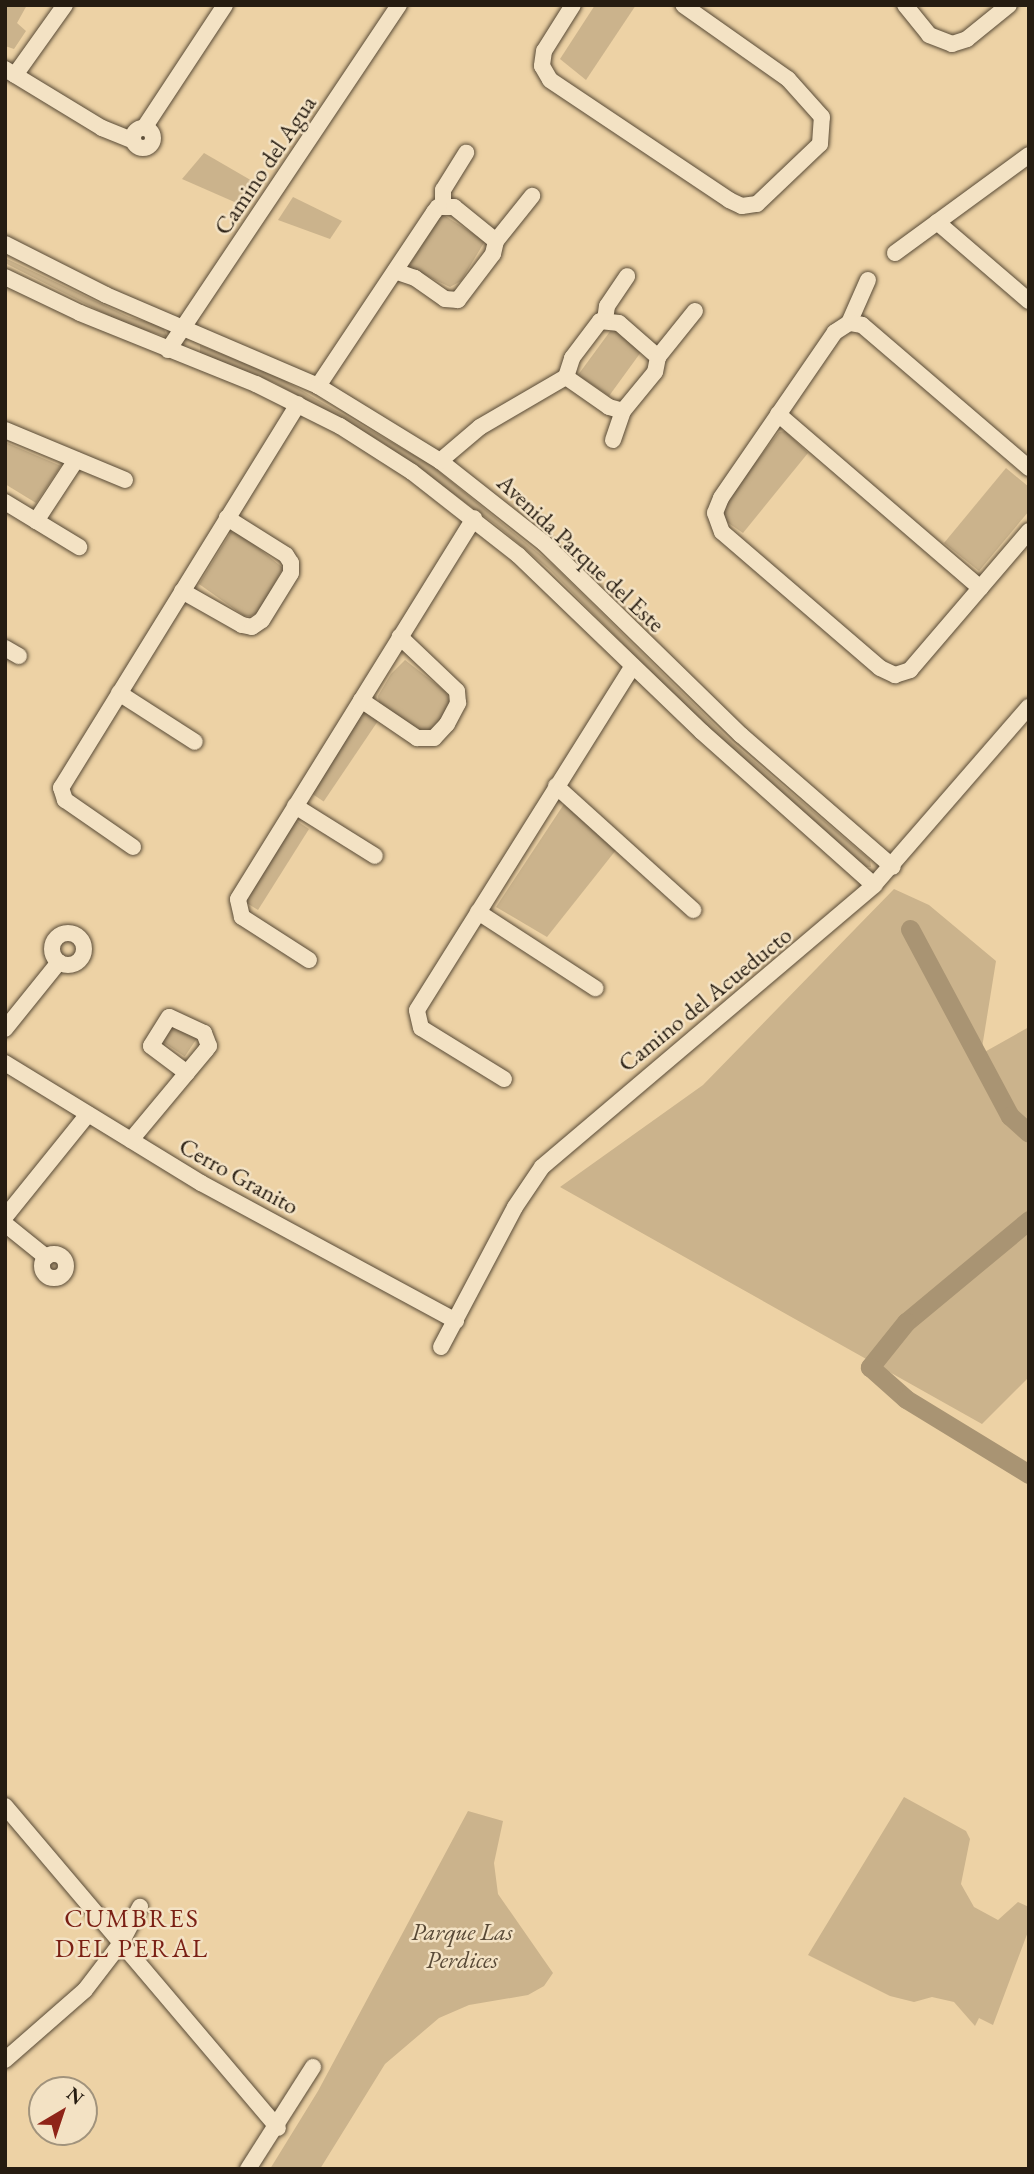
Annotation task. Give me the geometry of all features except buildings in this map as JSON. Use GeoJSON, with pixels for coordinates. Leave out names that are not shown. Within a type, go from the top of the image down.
{"type":"FeatureCollection","features":[{"type":"Feature","properties":{"kind":"street"},"geometry":{"type":"LineString","coordinates":[[65,5],[10,72],[102,128],[138,134],[225,5]]}},
{"type":"Feature","properties":{"kind":"street","name":"Camino del Agua"},"geometry":{"type":"LineString","coordinates":[[168,350],[399,5]]}},
{"type":"Feature","properties":{"kind":"street"},"geometry":{"type":"LineString","coordinates":[[573,5],[544,51],[542,66],[555,85],[729,200],[750,206],[764,200],[787,172],[815,150],[824,125],[819,109],[802,91],[683,5]]}},
{"type":"Feature","properties":{"kind":"street"},"geometry":{"type":"LineString","coordinates":[[905,5],[929,36],[945,43],[967,39],[1009,5]]}},
{"type":"Feature","properties":{"kind":"street"},"geometry":{"type":"LineString","coordinates":[[318,386],[443,205],[443,190],[466,153]]}},
{"type":"Feature","properties":{"kind":"street"},"geometry":{"type":"LineString","coordinates":[[895,253],[1029,155]]}},
{"type":"Feature","properties":{"kind":"street"},"geometry":{"type":"LineString","coordinates":[[395,271],[415,278],[445,299],[458,300],[493,254],[496,241],[532,196]]}},
{"type":"Feature","properties":{"kind":"street"},"geometry":{"type":"LineString","coordinates":[[443,205],[454,207],[496,241]]}},
{"type":"Feature","properties":{"kind":"street"},"geometry":{"type":"LineString","coordinates":[[937,222],[1029,301]]}},
{"type":"Feature","properties":{"kind":"street","name":"Avenida Parque del Este"},"geometry":{"type":"LineString","coordinates":[[5,244],[106,295],[318,386],[440,461],[544,543],[741,735],[893,867]]}},
{"type":"Feature","properties":{"kind":"street"},"geometry":{"type":"LineString","coordinates":[[605,320],[607,306],[627,276]]}},
{"type":"Feature","properties":{"kind":"street","name":"Avenida Parque del Este"},"geometry":{"type":"LineString","coordinates":[[5,277],[168,350],[298,404],[380,450],[474,518],[874,885]]}},
{"type":"Feature","properties":{"kind":"street"},"geometry":{"type":"LineString","coordinates":[[868,280],[849,323],[835,332],[717,506],[716,520],[722,532],[890,674],[910,670],[1029,531]]}},
{"type":"Feature","properties":{"kind":"street"},"geometry":{"type":"LineString","coordinates":[[613,440],[623,411],[655,372],[659,357],[695,311]]}},
{"type":"Feature","properties":{"kind":"street"},"geometry":{"type":"LineString","coordinates":[[440,461],[481,427],[566,377],[575,353],[596,324],[605,320],[619,323],[659,357]]}},
{"type":"Feature","properties":{"kind":"street"},"geometry":{"type":"LineString","coordinates":[[849,323],[867,329],[1029,468]]}},
{"type":"Feature","properties":{"kind":"street"},"geometry":{"type":"LineString","coordinates":[[566,377],[609,407],[623,411]]}},
{"type":"Feature","properties":{"kind":"street"},"geometry":{"type":"LineString","coordinates":[[133,847],[60,793],[298,404]]}},
{"type":"Feature","properties":{"kind":"street"},"geometry":{"type":"LineString","coordinates":[[778,414],[980,588]]}},
{"type":"Feature","properties":{"kind":"street"},"geometry":{"type":"LineString","coordinates":[[5,430],[125,480]]}},
{"type":"Feature","properties":{"kind":"street"},"geometry":{"type":"LineString","coordinates":[[36,521],[76,460]]}},
{"type":"Feature","properties":{"kind":"street"},"geometry":{"type":"LineString","coordinates":[[5,502],[79,547]]}},
{"type":"Feature","properties":{"kind":"street"},"geometry":{"type":"LineString","coordinates":[[182,591],[242,625],[252,627],[262,620],[289,577],[291,563],[286,555],[228,518]]}},
{"type":"Feature","properties":{"kind":"street"},"geometry":{"type":"LineString","coordinates":[[309,960],[245,920],[237,904],[474,518]]}},
{"type":"Feature","properties":{"kind":"street"},"geometry":{"type":"LineString","coordinates":[[361,701],[417,738],[434,738],[447,724],[458,703],[457,691],[400,637]]}},
{"type":"Feature","properties":{"kind":"street"},"geometry":{"type":"LineString","coordinates":[[504,1079],[425,1031],[416,1019],[419,1006],[633,666]]}},
{"type":"Feature","properties":{"kind":"street"},"geometry":{"type":"LineString","coordinates":[[119,693],[195,742]]}},
{"type":"Feature","properties":{"kind":"street","name":"Camino del Acueducto"},"geometry":{"type":"LineString","coordinates":[[441,1347],[522,1196],[559,1148],[874,885],[893,867],[1029,707]]}},
{"type":"Feature","properties":{"kind":"street"},"geometry":{"type":"LineString","coordinates":[[556,786],[693,910]]}},
{"type":"Feature","properties":{"kind":"street"},"geometry":{"type":"LineString","coordinates":[[295,806],[375,856]]}},
{"type":"Feature","properties":{"kind":"street"},"geometry":{"type":"LineString","coordinates":[[478,912],[595,988]]}},
{"type":"Feature","properties":{"kind":"street"},"geometry":{"type":"LineString","coordinates":[[5,1029],[58,962]]}},
{"type":"Feature","properties":{"kind":"street","name":"Cerro Granito"},"geometry":{"type":"LineString","coordinates":[[5,1063],[131,1140],[456,1321]]}},
{"type":"Feature","properties":{"kind":"street"},"geometry":{"type":"LineString","coordinates":[[131,1140],[187,1073]]}},
{"type":"Feature","properties":{"kind":"street"},"geometry":{"type":"LineString","coordinates":[[5,1216],[88,1114]]}},
{"type":"Feature","properties":{"kind":"street"},"geometry":{"type":"LineString","coordinates":[[5,1224],[46,1257]]}},
{"type":"Feature","properties":{"kind":"street"},"geometry":{"type":"LineString","coordinates":[[5,1806],[278,2128]]}},
{"type":"Feature","properties":{"kind":"street"},"geometry":{"type":"LineString","coordinates":[[5,2060],[85,1990],[121,1943],[140,1907]]}},
{"type":"Feature","properties":{"kind":"street"},"geometry":{"type":"LineString","coordinates":[[248,2169],[278,2128],[313,2067]]}},
{"type":"Feature","properties":{"kind":"green space"},"geometry":{"type":"Polygon","coordinates":[[[5,5],[27,5],[17,23],[26,31],[14,49],[5,46],[5,5]]]}},
{"type":"Feature","properties":{"kind":"green space"},"geometry":{"type":"Polygon","coordinates":[[[595,5],[636,5],[586,80],[560,59],[595,5]]]}},
{"type":"Feature","properties":{"kind":"green space"},"geometry":{"type":"Polygon","coordinates":[[[204,153],[254,182],[239,204],[182,179],[204,153]]]}},
{"type":"Feature","properties":{"kind":"green space"},"geometry":{"type":"Polygon","coordinates":[[[293,197],[342,221],[330,239],[278,220],[293,197]]]}},
{"type":"Feature","properties":{"kind":"green space"},"geometry":{"type":"Polygon","coordinates":[[[442,214],[485,241],[461,281],[450,287],[408,267],[442,214]]]}},
{"type":"Feature","properties":{"kind":"green space"},"geometry":{"type":"Polygon","coordinates":[[[5,258],[129,317],[163,326],[167,337],[125,324],[5,263],[5,258]]]}},
{"type":"Feature","properties":{"kind":"green space"},"geometry":{"type":"Polygon","coordinates":[[[618,328],[641,352],[609,396],[578,375],[611,330],[618,328]]]}},
{"type":"Feature","properties":{"kind":"green space"},"geometry":{"type":"Polygon","coordinates":[[[200,345],[280,378],[431,465],[553,565],[733,743],[870,860],[871,867],[864,867],[800,812],[679,701],[550,570],[495,524],[380,441],[275,383],[200,353],[200,345]]]}},
{"type":"Feature","properties":{"kind":"green space"},"geometry":{"type":"Polygon","coordinates":[[[785,431],[808,453],[743,533],[724,520],[721,507],[779,432],[785,431]]]}},
{"type":"Feature","properties":{"kind":"green space"},"geometry":{"type":"Polygon","coordinates":[[[5,442],[61,466],[36,503],[5,484],[5,442]]]}},
{"type":"Feature","properties":{"kind":"green space"},"geometry":{"type":"Polygon","coordinates":[[[1006,468],[1029,487],[1029,511],[979,571],[944,543],[1006,468]]]}},
{"type":"Feature","properties":{"kind":"green space"},"geometry":{"type":"Polygon","coordinates":[[[231,532],[240,533],[283,568],[259,612],[251,616],[244,616],[199,584],[231,532]]]}},
{"type":"Feature","properties":{"kind":"green space"},"geometry":{"type":"Polygon","coordinates":[[[405,660],[446,692],[449,700],[450,709],[426,735],[379,703],[378,696],[391,674],[405,660]]]}},
{"type":"Feature","properties":{"kind":"green space"},"geometry":{"type":"Polygon","coordinates":[[[363,711],[378,721],[324,801],[309,791],[363,711]]]}},
{"type":"Feature","properties":{"kind":"green space"},"geometry":{"type":"Polygon","coordinates":[[[564,804],[616,850],[547,937],[496,907],[564,804]]]}},
{"type":"Feature","properties":{"kind":"green space"},"geometry":{"type":"Polygon","coordinates":[[[294,819],[309,829],[258,910],[245,902],[294,819]]]}},
{"type":"Feature","properties":{"kind":"green space"},"geometry":{"type":"Polygon","coordinates":[[[894,889],[929,905],[996,961],[981,1054],[1029,1027],[1029,1377],[982,1424],[560,1187],[703,1085],[894,889]]]}},
{"type":"Feature","properties":{"kind":"green space"},"geometry":{"type":"Polygon","coordinates":[[[173,1022],[197,1038],[185,1056],[161,1040],[173,1022]]]}},
{"type":"Feature","properties":{"kind":"green space"},"geometry":{"type":"Polygon","coordinates":[[[904,1797],[966,1831],[970,1839],[961,1884],[974,1907],[998,1920],[1018,1902],[1029,1907],[1029,1929],[993,2025],[979,2018],[975,2026],[954,2002],[932,1997],[914,2002],[890,1996],[808,1955],[904,1797]]]}},
{"type":"Feature","properties":{"kind":"green space","name":"Parque Las Perdices"},"geometry":{"type":"Polygon","coordinates":[[[468,1811],[503,1821],[494,1863],[498,1894],[553,1973],[544,1986],[528,1995],[469,2005],[439,2018],[385,2064],[320,2169],[270,2169],[318,2091],[468,1811]]]}},
{"type":"Feature","properties":{"kind":"waterway"},"geometry":{"type":"LineString","coordinates":[[910,929],[1010,1116],[1029,1133]]}},
{"type":"Feature","properties":{"kind":"waterway"},"geometry":{"type":"LineString","coordinates":[[1029,1220],[906,1322],[870,1367],[906,1399],[1029,1474]]}},
{"type":"Feature","properties":{"kind":"district","name":"CUMBRES DEL PERAL"},"geometry":{"type":"Point","coordinates":[132,1934]}}]}
